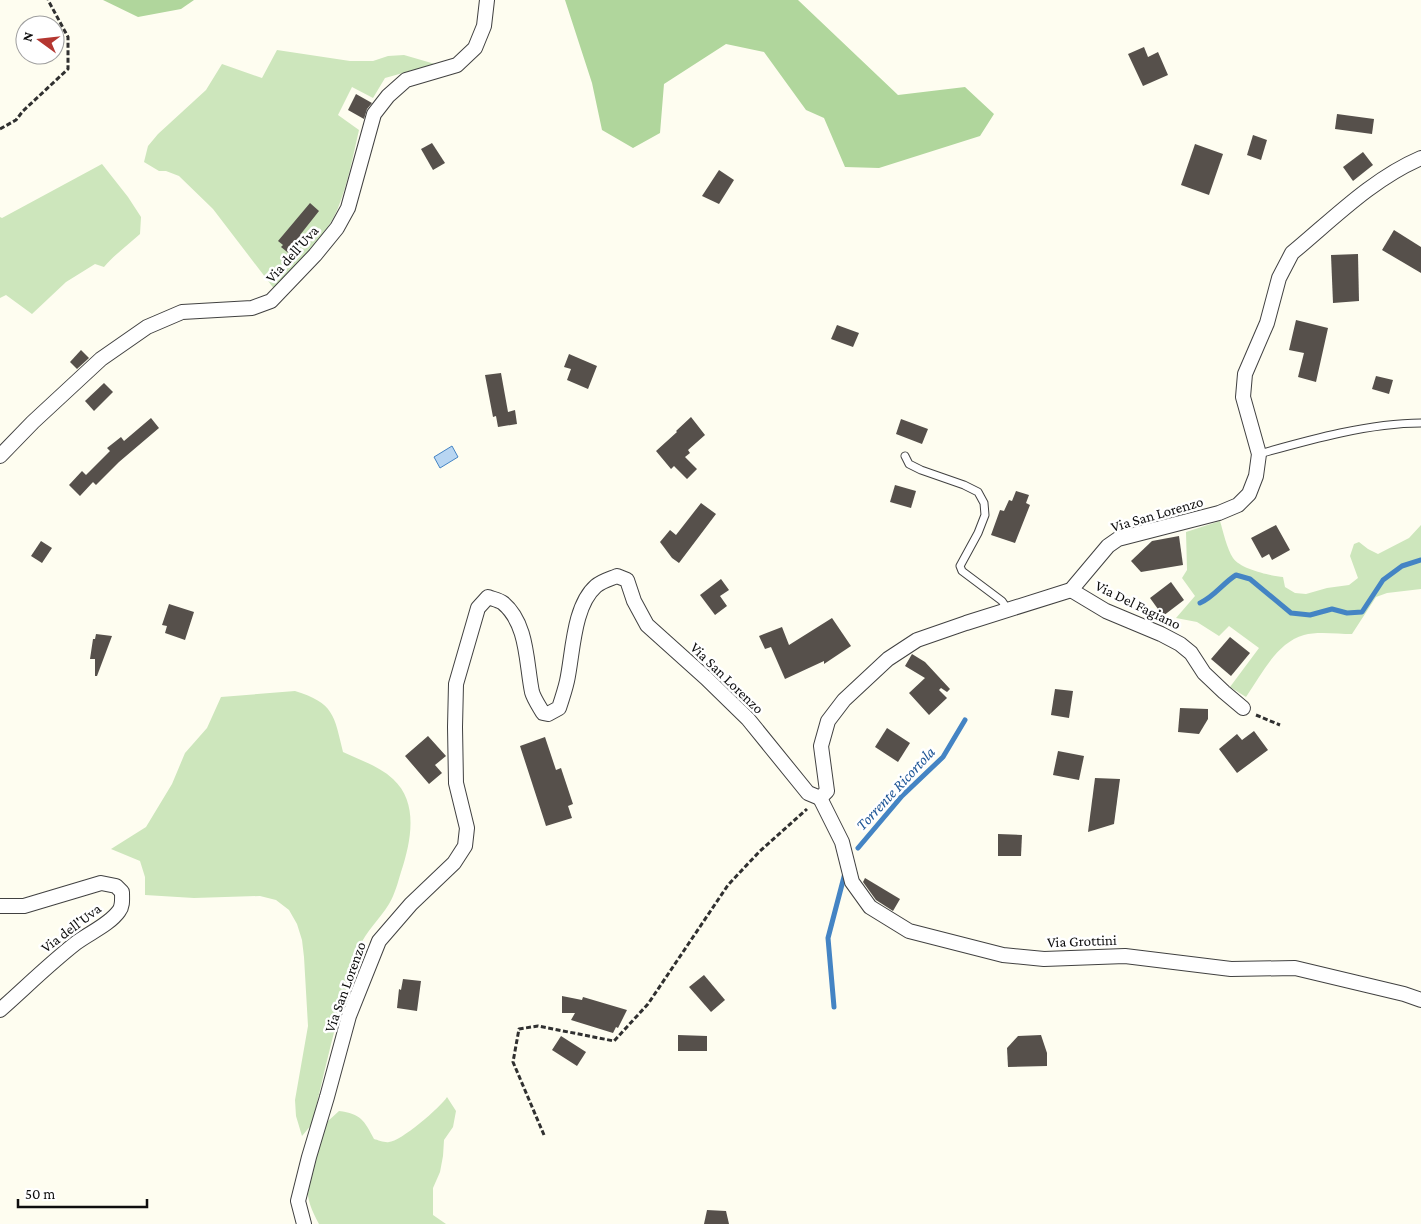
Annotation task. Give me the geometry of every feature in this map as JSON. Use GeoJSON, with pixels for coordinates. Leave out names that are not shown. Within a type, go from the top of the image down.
{"type":"FeatureCollection","features":[{"type":"Feature","properties":{"kind":"street","name":"Via dell'Uva"},"geometry":{"type":"LineString","coordinates":[[0,456],[33,422],[101,359],[147,327],[182,312],[252,308],[271,301],[315,255],[348,208],[374,114],[388,96],[406,80],[457,65],[474,48],[484,26],[487,0]]}},
{"type":"Feature","properties":{"kind":"street","name":"Via San Lorenzo"},"geometry":{"type":"LineString","coordinates":[[1071,590],[1108,546],[1118,539],[1219,513],[1238,505],[1249,494],[1256,476],[1259,454],[1243,398],[1245,374],[1267,323],[1284,266],[1292,253],[1369,188],[1401,167],[1421,158]]}},
{"type":"Feature","properties":{"kind":"street","name":"Via San Lorenzo"},"geometry":{"type":"LineString","coordinates":[[304,1224],[298,1201],[309,1156],[349,1016],[379,941],[411,904],[454,863],[464,846],[467,828],[456,783],[456,684],[478,608],[488,598],[502,602],[511,612],[520,629],[528,660],[532,694],[543,712],[548,714],[559,708],[578,620],[586,600],[596,586],[607,580],[617,576],[627,580],[634,602],[647,625],[748,719],[808,793],[820,798]]}},
{"type":"Feature","properties":{"kind":"street"},"geometry":{"type":"LineString","coordinates":[[820,798],[827,791],[822,746],[828,721],[844,700],[888,660],[917,640],[1071,590]]}},
{"type":"Feature","properties":{"kind":"street","name":"Via Del Fagiano"},"geometry":{"type":"LineString","coordinates":[[1071,590],[1106,611],[1180,644],[1191,653],[1211,679],[1243,708]]}},
{"type":"Feature","properties":{"kind":"street","name":"Via Grottini"},"geometry":{"type":"LineString","coordinates":[[820,798],[842,842],[852,882],[870,908],[910,931],[1003,955],[1019,957],[1044,959],[1125,956],[1231,969],[1295,968],[1404,994],[1421,1000]]}},
{"type":"Feature","properties":{"kind":"street","name":"Via dell'Uva"},"geometry":{"type":"LineString","coordinates":[[0,906],[24,906],[101,883],[116,886],[122,892],[123,902],[120,910],[107,922],[87,934],[56,959],[0,1010]]}},
{"type":"Feature","properties":{"kind":"lane"},"geometry":{"type":"LineString","coordinates":[[1259,454],[1325,436],[1403,423],[1421,423]]}},
{"type":"Feature","properties":{"kind":"lane"},"geometry":{"type":"LineString","coordinates":[[905,456],[909,464],[921,470],[978,492],[984,503],[984,516],[978,533],[960,566],[962,571],[1002,601],[1008,610]]}},
{"type":"Feature","properties":{"kind":"path"},"geometry":{"type":"LineString","coordinates":[[0,130],[16,120],[23,111],[68,69],[68,37],[48,0]]}},
{"type":"Feature","properties":{"kind":"path"},"geometry":{"type":"LineString","coordinates":[[1243,708],[1280,725]]}},
{"type":"Feature","properties":{"kind":"path"},"geometry":{"type":"LineString","coordinates":[[544,1135],[513,1062],[519,1029],[538,1026],[614,1041],[648,1004],[728,885],[759,852],[820,798]]}},
{"type":"Feature","properties":{"kind":"green space"},"geometry":{"type":"Polygon","coordinates":[[[103,0],[194,0],[181,9],[138,17],[103,0]]]}},
{"type":"Feature","properties":{"kind":"green space"},"geometry":{"type":"Polygon","coordinates":[[[565,0],[798,0],[898,95],[965,87],[994,114],[980,136],[879,168],[845,167],[824,118],[806,110],[764,52],[726,44],[664,84],[660,133],[633,148],[602,130],[592,83],[565,0]]]}},
{"type":"Feature","properties":{"kind":"green space"},"geometry":{"type":"Polygon","coordinates":[[[277,50],[350,61],[373,61],[388,56],[404,55],[435,64],[385,78],[373,98],[352,87],[338,115],[359,130],[342,199],[327,229],[319,240],[275,290],[213,209],[179,176],[166,171],[159,171],[144,162],[148,146],[158,134],[206,90],[222,64],[262,78],[277,50]]]}},
{"type":"Feature","properties":{"kind":"green space"},"geometry":{"type":"Polygon","coordinates":[[[102,164],[141,217],[140,234],[104,267],[95,264],[66,282],[32,314],[6,295],[0,298],[0,217],[2,218],[102,164]]]}},
{"type":"Feature","properties":{"kind":"green space"},"geometry":{"type":"Polygon","coordinates":[[[1220,521],[1229,550],[1237,562],[1256,571],[1283,577],[1285,587],[1295,593],[1306,594],[1327,588],[1349,585],[1358,578],[1350,556],[1354,544],[1359,542],[1378,554],[1409,538],[1421,525],[1421,589],[1387,593],[1376,597],[1352,634],[1315,633],[1294,639],[1270,660],[1246,697],[1230,687],[1259,648],[1229,626],[1219,636],[1197,622],[1176,618],[1195,596],[1182,578],[1187,570],[1186,532],[1220,521]]]}},
{"type":"Feature","properties":{"kind":"green space"},"geometry":{"type":"Polygon","coordinates":[[[295,691],[318,700],[330,712],[343,752],[376,767],[393,779],[407,799],[411,823],[408,848],[393,896],[382,915],[365,936],[359,948],[339,1013],[312,1124],[302,1136],[296,1116],[295,1100],[308,1026],[302,940],[297,924],[289,910],[276,900],[260,896],[194,898],[145,895],[145,877],[140,861],[111,849],[146,827],[172,784],[185,753],[207,728],[221,697],[295,691]]]}},
{"type":"Feature","properties":{"kind":"green space"},"geometry":{"type":"Polygon","coordinates":[[[447,1097],[456,1111],[453,1127],[444,1140],[440,1172],[433,1188],[433,1215],[446,1224],[319,1224],[310,1205],[307,1185],[327,1122],[339,1111],[352,1114],[361,1119],[374,1139],[389,1142],[402,1136],[420,1123],[447,1097]]]}},
{"type":"Feature","properties":{"kind":"water"},"geometry":{"type":"Polygon","coordinates":[[[452,446],[458,457],[440,468],[434,457],[452,446]]]}},
{"type":"Feature","properties":{"kind":"building"},"geometry":{"type":"Polygon","coordinates":[[[1144,47],[1148,57],[1158,52],[1168,75],[1143,86],[1128,54],[1144,47]]]}},
{"type":"Feature","properties":{"kind":"building"},"geometry":{"type":"Polygon","coordinates":[[[356,94],[372,103],[367,109],[364,119],[348,110],[356,94]]]}},
{"type":"Feature","properties":{"kind":"building"},"geometry":{"type":"Polygon","coordinates":[[[1337,114],[1374,119],[1372,134],[1335,129],[1337,114]]]}},
{"type":"Feature","properties":{"kind":"building"},"geometry":{"type":"Polygon","coordinates":[[[1253,135],[1267,140],[1261,160],[1247,155],[1253,135]]]}},
{"type":"Feature","properties":{"kind":"building"},"geometry":{"type":"Polygon","coordinates":[[[432,143],[445,163],[433,170],[421,149],[432,143]]]}},
{"type":"Feature","properties":{"kind":"building"},"geometry":{"type":"Polygon","coordinates":[[[1195,144],[1223,154],[1209,195],[1181,185],[1195,144]]]}},
{"type":"Feature","properties":{"kind":"building"},"geometry":{"type":"Polygon","coordinates":[[[1363,152],[1373,165],[1353,181],[1343,167],[1363,152]]]}},
{"type":"Feature","properties":{"kind":"building"},"geometry":{"type":"Polygon","coordinates":[[[719,170],[734,180],[719,204],[702,196],[719,170]]]}},
{"type":"Feature","properties":{"kind":"building"},"geometry":{"type":"Polygon","coordinates":[[[310,203],[319,211],[300,235],[305,240],[292,256],[281,247],[283,245],[278,241],[310,203]]]}},
{"type":"Feature","properties":{"kind":"building"},"geometry":{"type":"Polygon","coordinates":[[[1394,230],[1421,247],[1421,273],[1382,250],[1394,230]]]}},
{"type":"Feature","properties":{"kind":"building"},"geometry":{"type":"Polygon","coordinates":[[[1358,254],[1359,301],[1333,303],[1331,255],[1358,254]]]}},
{"type":"Feature","properties":{"kind":"building"},"geometry":{"type":"Polygon","coordinates":[[[1296,320],[1328,328],[1316,382],[1298,377],[1304,353],[1289,350],[1296,320]]]}},
{"type":"Feature","properties":{"kind":"building"},"geometry":{"type":"Polygon","coordinates":[[[837,325],[859,333],[853,347],[831,339],[837,325]]]}},
{"type":"Feature","properties":{"kind":"building"},"geometry":{"type":"Polygon","coordinates":[[[81,350],[89,358],[77,369],[70,362],[81,350]]]}},
{"type":"Feature","properties":{"kind":"building"},"geometry":{"type":"Polygon","coordinates":[[[569,354],[597,366],[588,389],[567,380],[571,369],[564,367],[569,354]]]}},
{"type":"Feature","properties":{"kind":"building"},"geometry":{"type":"Polygon","coordinates":[[[501,373],[508,412],[515,410],[517,424],[498,427],[496,416],[493,417],[485,375],[501,373]]]}},
{"type":"Feature","properties":{"kind":"building"},"geometry":{"type":"Polygon","coordinates":[[[1376,376],[1393,380],[1389,394],[1372,389],[1376,376]]]}},
{"type":"Feature","properties":{"kind":"building"},"geometry":{"type":"Polygon","coordinates":[[[104,383],[113,392],[94,411],[85,401],[104,383]]]}},
{"type":"Feature","properties":{"kind":"building"},"geometry":{"type":"Polygon","coordinates":[[[691,417],[705,435],[688,450],[690,453],[685,457],[697,469],[687,479],[674,466],[671,469],[656,451],[691,417]]]}},
{"type":"Feature","properties":{"kind":"building"},"geometry":{"type":"Polygon","coordinates":[[[151,418],[159,428],[119,462],[96,485],[93,482],[80,496],[69,485],[82,471],[86,475],[110,451],[107,448],[121,437],[124,441],[151,418]]]}},
{"type":"Feature","properties":{"kind":"building"},"geometry":{"type":"Polygon","coordinates":[[[901,419],[928,429],[922,444],[896,434],[901,419]]]}},
{"type":"Feature","properties":{"kind":"building"},"geometry":{"type":"Polygon","coordinates":[[[895,485],[916,491],[911,508],[890,502],[895,485]]]}},
{"type":"Feature","properties":{"kind":"building"},"geometry":{"type":"Polygon","coordinates":[[[1016,491],[1029,495],[1026,503],[1030,505],[1015,543],[991,535],[1000,510],[1004,511],[1009,500],[1012,501],[1016,491]]]}},
{"type":"Feature","properties":{"kind":"building"},"geometry":{"type":"Polygon","coordinates":[[[701,503],[716,514],[679,563],[672,558],[660,542],[670,530],[676,535],[701,503]]]}},
{"type":"Feature","properties":{"kind":"building"},"geometry":{"type":"Polygon","coordinates":[[[1276,525],[1290,550],[1272,560],[1269,554],[1262,558],[1251,538],[1276,525]]]}},
{"type":"Feature","properties":{"kind":"building"},"geometry":{"type":"Polygon","coordinates":[[[1179,536],[1183,565],[1141,572],[1131,561],[1152,541],[1179,536]]]}},
{"type":"Feature","properties":{"kind":"building"},"geometry":{"type":"Polygon","coordinates":[[[41,541],[52,548],[42,563],[31,556],[41,541]]]}},
{"type":"Feature","properties":{"kind":"building"},"geometry":{"type":"Polygon","coordinates":[[[721,579],[729,590],[720,596],[727,606],[715,615],[700,595],[721,579]]]}},
{"type":"Feature","properties":{"kind":"building"},"geometry":{"type":"Polygon","coordinates":[[[1171,582],[1184,600],[1163,616],[1150,598],[1171,582]]]}},
{"type":"Feature","properties":{"kind":"building"},"geometry":{"type":"Polygon","coordinates":[[[169,604],[194,612],[185,640],[165,633],[167,626],[162,625],[169,604]]]}},
{"type":"Feature","properties":{"kind":"building"},"geometry":{"type":"Polygon","coordinates":[[[832,618],[851,646],[824,664],[824,661],[785,679],[771,647],[765,649],[759,636],[782,627],[789,645],[832,618]]]}},
{"type":"Feature","properties":{"kind":"building"},"geometry":{"type":"Polygon","coordinates":[[[96,634],[112,636],[97,676],[95,676],[95,659],[90,659],[93,639],[95,639],[96,634]]]}},
{"type":"Feature","properties":{"kind":"building"},"geometry":{"type":"Polygon","coordinates":[[[1230,637],[1250,653],[1231,676],[1211,659],[1230,637]]]}},
{"type":"Feature","properties":{"kind":"building"},"geometry":{"type":"Polygon","coordinates":[[[912,654],[925,662],[950,689],[947,692],[941,688],[939,690],[947,698],[929,715],[909,693],[925,678],[905,666],[912,654]]]}},
{"type":"Feature","properties":{"kind":"building"},"geometry":{"type":"Polygon","coordinates":[[[1055,689],[1073,691],[1069,718],[1051,715],[1055,689]]]}},
{"type":"Feature","properties":{"kind":"building"},"geometry":{"type":"Polygon","coordinates":[[[1180,708],[1208,709],[1208,719],[1199,734],[1178,732],[1180,708]]]}},
{"type":"Feature","properties":{"kind":"building"},"geometry":{"type":"Polygon","coordinates":[[[887,728],[910,743],[898,762],[875,747],[887,728]]]}},
{"type":"Feature","properties":{"kind":"building"},"geometry":{"type":"Polygon","coordinates":[[[1254,731],[1268,750],[1237,773],[1219,749],[1237,734],[1242,740],[1254,731]]]}},
{"type":"Feature","properties":{"kind":"building"},"geometry":{"type":"Polygon","coordinates":[[[428,736],[446,756],[435,765],[442,773],[429,784],[405,756],[428,736]]]}},
{"type":"Feature","properties":{"kind":"building"},"geometry":{"type":"Polygon","coordinates":[[[545,737],[556,770],[561,768],[573,804],[568,806],[572,818],[546,826],[520,746],[545,737]]]}},
{"type":"Feature","properties":{"kind":"building"},"geometry":{"type":"Polygon","coordinates":[[[1058,751],[1084,756],[1079,780],[1053,775],[1058,751]]]}},
{"type":"Feature","properties":{"kind":"building"},"geometry":{"type":"Polygon","coordinates":[[[1095,778],[1120,779],[1114,824],[1088,832],[1095,778]]]}},
{"type":"Feature","properties":{"kind":"building"},"geometry":{"type":"Polygon","coordinates":[[[998,834],[1022,835],[1021,856],[998,856],[998,834]]]}},
{"type":"Feature","properties":{"kind":"building"},"geometry":{"type":"Polygon","coordinates":[[[865,878],[900,899],[893,911],[876,900],[863,882],[865,878]]]}},
{"type":"Feature","properties":{"kind":"building"},"geometry":{"type":"Polygon","coordinates":[[[704,975],[725,1000],[711,1012],[689,987],[704,975]]]}},
{"type":"Feature","properties":{"kind":"building"},"geometry":{"type":"Polygon","coordinates":[[[403,979],[421,981],[417,1011],[397,1008],[399,989],[401,990],[403,979]]]}},
{"type":"Feature","properties":{"kind":"building"},"geometry":{"type":"Polygon","coordinates":[[[562,996],[582,1000],[583,997],[627,1010],[618,1028],[616,1027],[613,1033],[571,1020],[575,1013],[562,1013],[562,996]]]}},
{"type":"Feature","properties":{"kind":"building"},"geometry":{"type":"Polygon","coordinates":[[[678,1035],[707,1036],[707,1051],[678,1051],[678,1035]]]}},
{"type":"Feature","properties":{"kind":"building"},"geometry":{"type":"Polygon","coordinates":[[[1041,1035],[1047,1053],[1047,1066],[1008,1067],[1007,1048],[1018,1036],[1041,1035]]]}},
{"type":"Feature","properties":{"kind":"building"},"geometry":{"type":"Polygon","coordinates":[[[561,1036],[586,1052],[577,1066],[552,1050],[561,1036]]]}},
{"type":"Feature","properties":{"kind":"building"},"geometry":{"type":"Polygon","coordinates":[[[707,1210],[726,1211],[729,1224],[704,1224],[707,1210]]]}},
{"type":"Feature","properties":{"kind":"waterway","name":"Torrente Ricortola"},"geometry":{"type":"LineString","coordinates":[[1200,603],[1236,575],[1250,579],[1291,613],[1310,615],[1332,609],[1347,613],[1362,612],[1383,580],[1402,566],[1421,560]]}},
{"type":"Feature","properties":{"kind":"waterway","name":"Torrente Ricortola"},"geometry":{"type":"LineString","coordinates":[[858,848],[902,796],[943,757],[965,720]]}},
{"type":"Feature","properties":{"kind":"waterway","name":"Torrente Ricortola"},"geometry":{"type":"LineString","coordinates":[[834,1007],[828,938],[845,873]]}}]}
